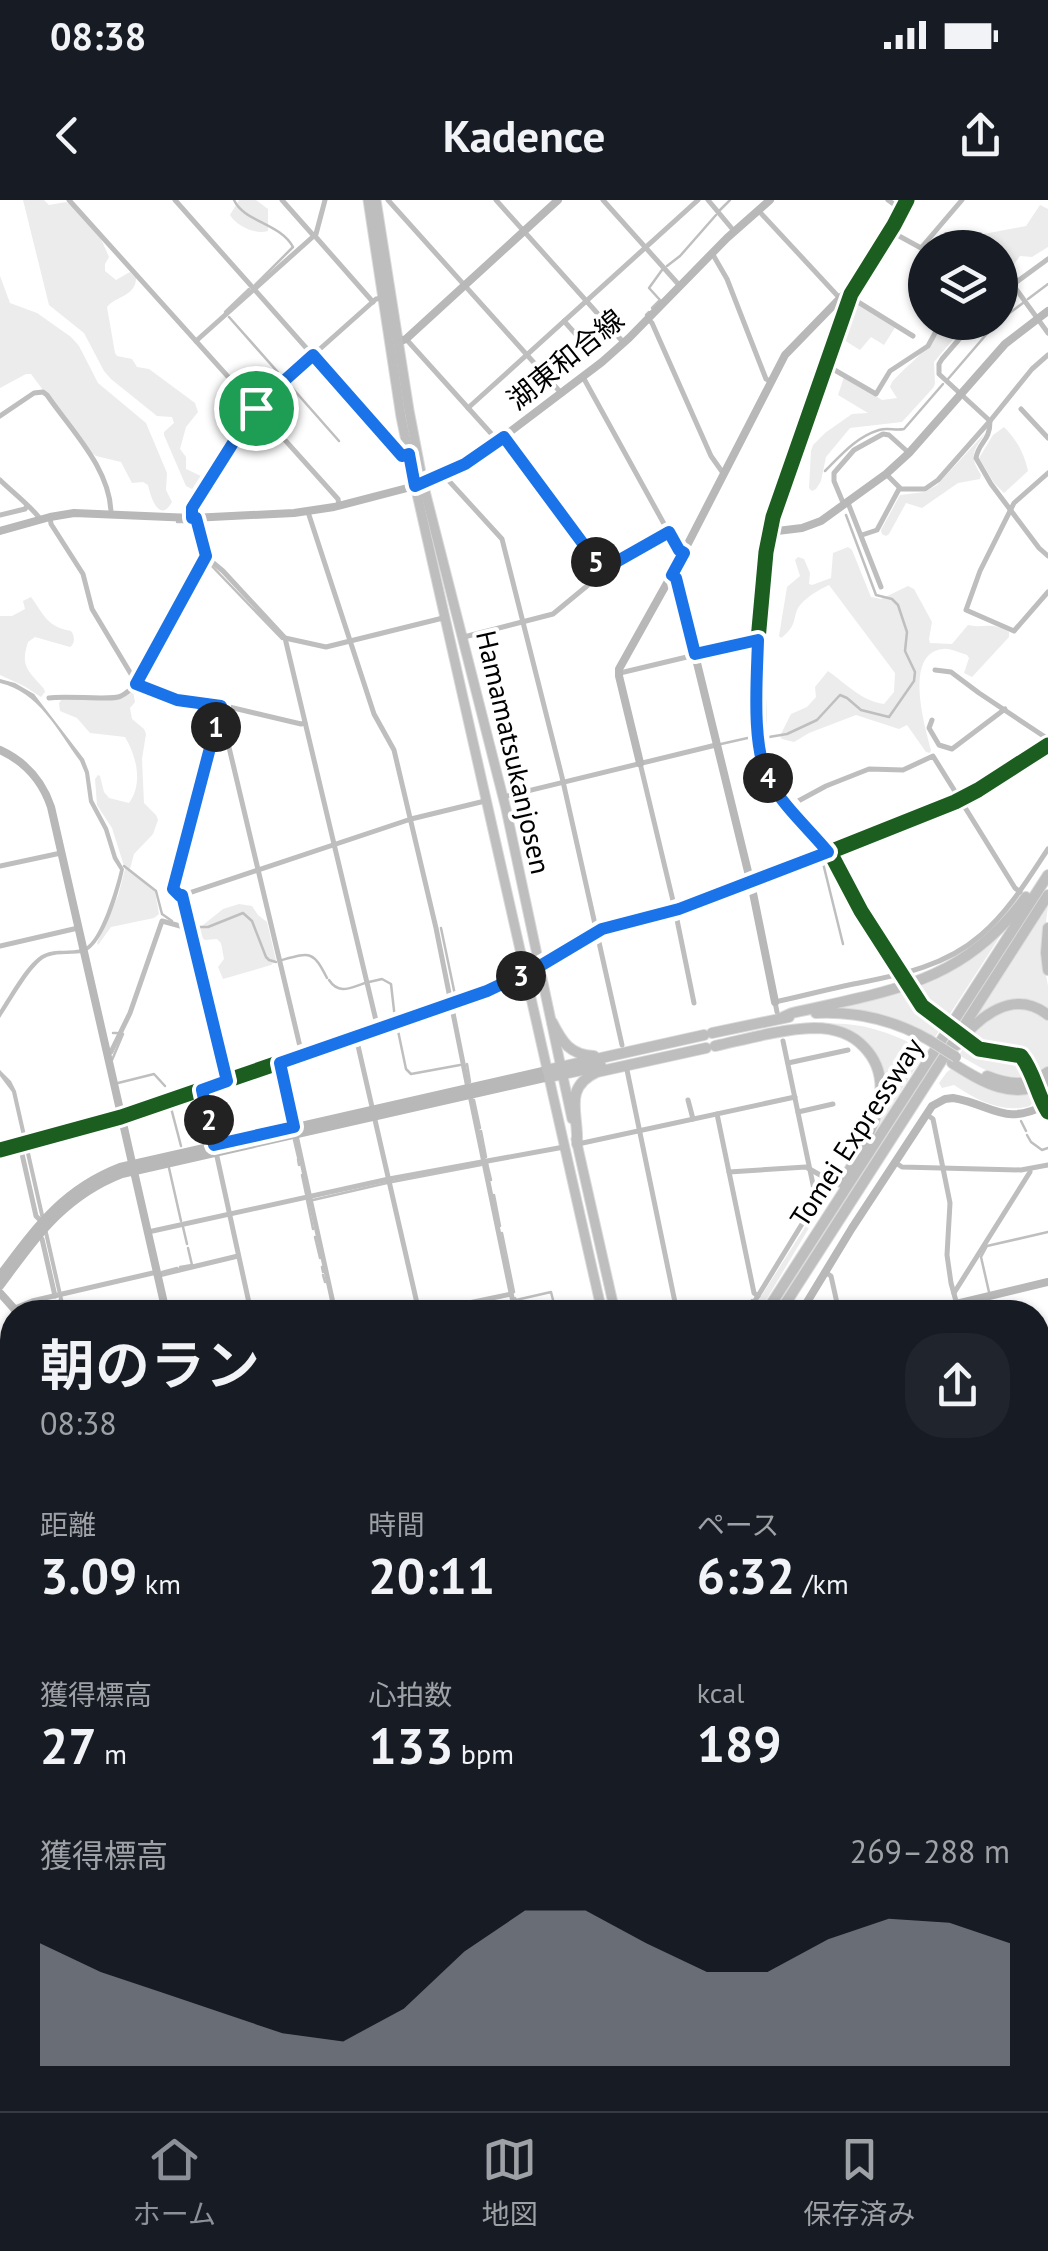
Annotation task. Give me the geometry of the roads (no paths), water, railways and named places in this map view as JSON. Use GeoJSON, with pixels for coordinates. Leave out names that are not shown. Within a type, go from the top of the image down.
{"type":"FeatureCollection","features":[{"type":"Feature","properties":{"kind":"highway"},"geometry":{"type":"LineString","coordinates":[[779,1010],[792,1013],[898,989],[953,966],[1000,928],[1048,867]]}},
{"type":"Feature","properties":{"kind":"highway","name":"Tomei Expressway"},"geometry":{"type":"LineString","coordinates":[[779,1300],[1048,875]]}},
{"type":"Feature","properties":{"kind":"highway","name":"Tomei Expressway"},"geometry":{"type":"LineString","coordinates":[[780,1300],[893,1136],[1048,894]]}},
{"type":"Feature","properties":{"kind":"highway"},"geometry":{"type":"LineString","coordinates":[[1048,928],[1048,970]]}},
{"type":"Feature","properties":{"kind":"highway"},"geometry":{"type":"LineString","coordinates":[[893,1136],[960,1042],[984,1016],[1002,1006],[1021,1004],[1048,1015]]}},
{"type":"Feature","properties":{"kind":"highway"},"geometry":{"type":"LineString","coordinates":[[561,1071],[708,1034],[779,1010],[863,1015],[898,1024],[988,1084],[1012,1091],[1030,1090],[1048,1081]]}},
{"type":"Feature","properties":{"kind":"highway"},"geometry":{"type":"LineString","coordinates":[[785,1035],[794,1024],[851,1020],[928,1044]]}},
{"type":"Feature","properties":{"kind":"highway"},"geometry":{"type":"LineString","coordinates":[[552,1022],[571,1051],[612,1056]]}},
{"type":"Feature","properties":{"kind":"highway"},"geometry":{"type":"LineString","coordinates":[[578,1144],[574,1100],[583,1080],[597,1072],[824,1028],[858,1041],[874,1061],[880,1077],[876,1115],[778,1300]]}},
{"type":"Feature","properties":{"kind":"highway"},"geometry":{"type":"LineString","coordinates":[[548,1074],[649,1055],[671,1056]]}},
{"type":"Feature","properties":{"kind":"highway"},"geometry":{"type":"LineString","coordinates":[[954,1060],[1005,1082],[1028,1082],[1048,1072]]}},
{"type":"Feature","properties":{"kind":"main road","name":"Hamamatsukanjosen"},"geometry":{"type":"LineString","coordinates":[[368,200],[378,300],[409,454],[464,638],[503,797],[612,1300]]}},
{"type":"Feature","properties":{"kind":"main road","name":"Hamamatsukanjosen"},"geometry":{"type":"LineString","coordinates":[[376,200],[402,340],[419,484],[443,618],[488,800],[599,1300]]}},
{"type":"Feature","properties":{"kind":"street"},"geometry":{"type":"LineString","coordinates":[[69,200],[338,499],[339,505]]}},
{"type":"Feature","properties":{"kind":"street"},"geometry":{"type":"LineString","coordinates":[[175,200],[402,456],[409,454]]}},
{"type":"Feature","properties":{"kind":"street"},"geometry":{"type":"LineString","coordinates":[[282,200],[378,300],[256,408],[192,508],[206,556],[285,638],[378,1029]]}},
{"type":"Feature","properties":{"kind":"street"},"geometry":{"type":"LineString","coordinates":[[196,341],[314,236],[324,200]]}},
{"type":"Feature","properties":{"kind":"street"},"geometry":{"type":"LineString","coordinates":[[388,200],[562,394]]}},
{"type":"Feature","properties":{"kind":"street"},"geometry":{"type":"LineString","coordinates":[[496,200],[624,344]]}},
{"type":"Feature","properties":{"kind":"street"},"geometry":{"type":"LineString","coordinates":[[558,200],[402,340],[501,440],[604,572]]}},
{"type":"Feature","properties":{"kind":"street"},"geometry":{"type":"LineString","coordinates":[[602,200],[680,286]]}},
{"type":"Feature","properties":{"kind":"street"},"geometry":{"type":"LineString","coordinates":[[468,408],[698,200]]}},
{"type":"Feature","properties":{"kind":"street"},"geometry":{"type":"LineString","coordinates":[[708,200],[734,231]]}},
{"type":"Feature","properties":{"kind":"street","name":"湖東和合線"},"geometry":{"type":"LineString","coordinates":[[0,531],[74,513],[235,518],[308,512],[445,474],[501,440],[624,344],[734,231],[770,200]]}},
{"type":"Feature","properties":{"kind":"street"},"geometry":{"type":"LineString","coordinates":[[888,200],[902,210]]}},
{"type":"Feature","properties":{"kind":"street"},"geometry":{"type":"LineString","coordinates":[[906,200],[846,300],[777,503],[758,640],[759,752],[769,780],[828,852],[907,986],[922,1006],[946,1025]]}},
{"type":"Feature","properties":{"kind":"street"},"geometry":{"type":"LineString","coordinates":[[938,230],[962,200]]}},
{"type":"Feature","properties":{"kind":"street"},"geometry":{"type":"LineString","coordinates":[[758,210],[846,300],[908,333]]}},
{"type":"Feature","properties":{"kind":"street"},"geometry":{"type":"LineString","coordinates":[[890,231],[908,241]]}},
{"type":"Feature","properties":{"kind":"street"},"geometry":{"type":"LineString","coordinates":[[712,253],[727,279],[766,379],[771,382]]}},
{"type":"Feature","properties":{"kind":"street"},"geometry":{"type":"LineString","coordinates":[[1018,281],[1048,260]]}},
{"type":"Feature","properties":{"kind":"street"},"geometry":{"type":"LineString","coordinates":[[1018,292],[1048,334]]}},
{"type":"Feature","properties":{"kind":"street"},"geometry":{"type":"LineString","coordinates":[[694,1002],[619,673],[787,353],[846,300]]}},
{"type":"Feature","properties":{"kind":"street"},"geometry":{"type":"LineString","coordinates":[[770,532],[826,519],[886,474],[1005,344],[1048,311]]}},
{"type":"Feature","properties":{"kind":"street"},"geometry":{"type":"LineString","coordinates":[[648,319],[711,456],[724,473]]}},
{"type":"Feature","properties":{"kind":"street"},"geometry":{"type":"LineString","coordinates":[[564,321],[589,349]]}},
{"type":"Feature","properties":{"kind":"street"},"geometry":{"type":"LineString","coordinates":[[826,364],[876,394],[890,371],[931,340]]}},
{"type":"Feature","properties":{"kind":"street"},"geometry":{"type":"LineString","coordinates":[[959,340],[939,364],[942,379],[990,421],[990,433],[976,458],[1010,510],[1048,556]]}},
{"type":"Feature","properties":{"kind":"street"},"geometry":{"type":"LineString","coordinates":[[886,474],[899,488],[924,489],[938,480],[1032,368],[1048,355]]}},
{"type":"Feature","properties":{"kind":"street"},"geometry":{"type":"LineString","coordinates":[[583,377],[684,553]]}},
{"type":"Feature","properties":{"kind":"street"},"geometry":{"type":"LineString","coordinates":[[0,416],[34,393],[46,396],[100,472],[111,515]]}},
{"type":"Feature","properties":{"kind":"street"},"geometry":{"type":"LineString","coordinates":[[1021,409],[1048,438]]}},
{"type":"Feature","properties":{"kind":"street"},"geometry":{"type":"LineString","coordinates":[[881,586],[862,536],[834,481],[834,473],[854,450],[883,434],[889,434],[909,453]]}},
{"type":"Feature","properties":{"kind":"street"},"geometry":{"type":"LineString","coordinates":[[1048,473],[1014,503],[980,571],[966,610],[1014,630],[1048,592]]}},
{"type":"Feature","properties":{"kind":"street"},"geometry":{"type":"LineString","coordinates":[[445,474],[502,539],[563,782],[622,1045]]}},
{"type":"Feature","properties":{"kind":"street"},"geometry":{"type":"LineString","coordinates":[[0,480],[52,524],[84,574],[92,609],[136,684],[177,700],[305,723]]}},
{"type":"Feature","properties":{"kind":"street"},"geometry":{"type":"LineString","coordinates":[[862,536],[877,530],[899,488]]}},
{"type":"Feature","properties":{"kind":"street"},"geometry":{"type":"LineString","coordinates":[[0,515],[25,510],[27,506]]}},
{"type":"Feature","properties":{"kind":"street"},"geometry":{"type":"LineString","coordinates":[[308,512],[374,714],[394,750],[452,1004],[512,1300]]}},
{"type":"Feature","properties":{"kind":"street"},"geometry":{"type":"LineString","coordinates":[[464,638],[553,614],[616,562],[669,532]]}},
{"type":"Feature","properties":{"kind":"street"},"geometry":{"type":"LineString","coordinates":[[49,698],[116,698],[136,684],[206,556]]}},
{"type":"Feature","properties":{"kind":"street"},"geometry":{"type":"LineString","coordinates":[[672,575],[676,578],[695,654],[779,1010],[939,962],[965,948],[991,926],[1020,892],[1048,849]]}},
{"type":"Feature","properties":{"kind":"street"},"geometry":{"type":"LineString","coordinates":[[1038,604],[1048,612]]}},
{"type":"Feature","properties":{"kind":"street"},"geometry":{"type":"LineString","coordinates":[[285,638],[326,647],[443,618]]}},
{"type":"Feature","properties":{"kind":"street"},"geometry":{"type":"LineString","coordinates":[[619,673],[758,640]]}},
{"type":"Feature","properties":{"kind":"street"},"geometry":{"type":"LineString","coordinates":[[0,1150],[121,1117],[452,1004],[526,974],[598,931],[750,884],[961,799],[1048,742],[951,672],[935,670]]}},
{"type":"Feature","properties":{"kind":"street"},"geometry":{"type":"LineString","coordinates":[[221,706],[173,889],[180,896],[410,819],[488,800]]}},
{"type":"Feature","properties":{"kind":"street"},"geometry":{"type":"LineString","coordinates":[[932,720],[929,728],[940,745],[952,749],[1005,709]]}},
{"type":"Feature","properties":{"kind":"street"},"geometry":{"type":"LineString","coordinates":[[218,716],[223,722],[302,1055]]}},
{"type":"Feature","properties":{"kind":"street"},"geometry":{"type":"LineString","coordinates":[[503,797],[716,745]]}},
{"type":"Feature","properties":{"kind":"street"},"geometry":{"type":"LineString","coordinates":[[0,750],[27,767],[42,785],[52,807],[163,1300]]}},
{"type":"Feature","properties":{"kind":"street"},"geometry":{"type":"LineString","coordinates":[[789,806],[870,769],[903,770],[933,756],[1020,892]]}},
{"type":"Feature","properties":{"kind":"street"},"geometry":{"type":"LineString","coordinates":[[0,866],[62,852]]}},
{"type":"Feature","properties":{"kind":"street"},"geometry":{"type":"LineString","coordinates":[[182,895],[227,1081]]}},
{"type":"Feature","properties":{"kind":"street"},"geometry":{"type":"LineString","coordinates":[[106,1053],[111,1052],[130,1013],[162,922],[190,929]]}},
{"type":"Feature","properties":{"kind":"street"},"geometry":{"type":"LineString","coordinates":[[0,946],[78,928]]}},
{"type":"Feature","properties":{"kind":"street"},"geometry":{"type":"LineString","coordinates":[[785,1035],[815,1194],[819,1197]]}},
{"type":"Feature","properties":{"kind":"street"},"geometry":{"type":"LineString","coordinates":[[356,1036],[419,1300]]}},
{"type":"Feature","properties":{"kind":"street"},"geometry":{"type":"LineString","coordinates":[[968,1042],[987,1052],[1021,1056],[1030,1072]]}},
{"type":"Feature","properties":{"kind":"street"},"geometry":{"type":"LineString","coordinates":[[788,1063],[848,1050]]}},
{"type":"Feature","properties":{"kind":"street"},"geometry":{"type":"LineString","coordinates":[[280,1063],[332,1300]]}},
{"type":"Feature","properties":{"kind":"street"},"geometry":{"type":"LineString","coordinates":[[627,1070],[674,1300]]}},
{"type":"Feature","properties":{"kind":"street"},"geometry":{"type":"LineString","coordinates":[[0,1275],[42,1224],[80,1196],[133,1167],[548,1074]]}},
{"type":"Feature","properties":{"kind":"street"},"geometry":{"type":"LineString","coordinates":[[202,1090],[248,1300]]}},
{"type":"Feature","properties":{"kind":"street"},"geometry":{"type":"LineString","coordinates":[[578,1144],[795,1097]]}},
{"type":"Feature","properties":{"kind":"street"},"geometry":{"type":"LineString","coordinates":[[808,1300],[864,1202],[938,1102],[953,1098],[1009,1115],[1047,1108],[1039,1097]]}},
{"type":"Feature","properties":{"kind":"street"},"geometry":{"type":"LineString","coordinates":[[688,1100],[693,1119]]}},
{"type":"Feature","properties":{"kind":"street"},"geometry":{"type":"LineString","coordinates":[[798,1112],[832,1104]]}},
{"type":"Feature","properties":{"kind":"street"},"geometry":{"type":"LineString","coordinates":[[716,1114],[754,1294],[758,1296]]}},
{"type":"Feature","properties":{"kind":"street"},"geometry":{"type":"LineString","coordinates":[[926,1114],[933,1119],[950,1203],[947,1255],[955,1300]]}},
{"type":"Feature","properties":{"kind":"street"},"geometry":{"type":"LineString","coordinates":[[24,1144],[56,1296]]}},
{"type":"Feature","properties":{"kind":"street"},"geometry":{"type":"LineString","coordinates":[[148,1232],[389,1179],[564,1147]]}},
{"type":"Feature","properties":{"kind":"street"},"geometry":{"type":"LineString","coordinates":[[896,1163],[902,1167],[942,1168],[1030,1169],[1048,1165]]}},
{"type":"Feature","properties":{"kind":"street"},"geometry":{"type":"LineString","coordinates":[[728,1172],[810,1168],[833,1182],[819,1197],[756,1300]]}},
{"type":"Feature","properties":{"kind":"street"},"geometry":{"type":"LineString","coordinates":[[953,1294],[1030,1169]]}},
{"type":"Feature","properties":{"kind":"street"},"geometry":{"type":"LineString","coordinates":[[0,1290],[42,1224]]}},
{"type":"Feature","properties":{"kind":"street"},"geometry":{"type":"LineString","coordinates":[[37,1300],[238,1256]]}},
{"type":"Feature","properties":{"kind":"street"},"geometry":{"type":"LineString","coordinates":[[826,1272],[831,1276],[836,1300]]}},
{"type":"Feature","properties":{"kind":"street"},"geometry":{"type":"LineString","coordinates":[[986,1300],[1048,1282]]}},
{"type":"Feature","properties":{"kind":"street"},"geometry":{"type":"LineString","coordinates":[[481,1300],[511,1294]]}},
{"type":"Feature","properties":{"kind":"waterway"},"geometry":{"type":"LineString","coordinates":[[234,200],[293,247],[255,285]]}},
{"type":"Feature","properties":{"kind":"waterway"},"geometry":{"type":"LineString","coordinates":[[720,210],[730,200]]}},
{"type":"Feature","properties":{"kind":"waterway"},"geometry":{"type":"LineString","coordinates":[[667,266],[716,215]]}},
{"type":"Feature","properties":{"kind":"waterway"},"geometry":{"type":"LineString","coordinates":[[652,308],[660,300],[649,288],[662,270]]}},
{"type":"Feature","properties":{"kind":"waterway"},"geometry":{"type":"LineString","coordinates":[[1028,299],[1048,284]]}},
{"type":"Feature","properties":{"kind":"waterway"},"geometry":{"type":"LineString","coordinates":[[225,312],[249,289]]}},
{"type":"Feature","properties":{"kind":"waterway"},"geometry":{"type":"LineString","coordinates":[[1018,307],[1023,303]]}},
{"type":"Feature","properties":{"kind":"waterway"},"geometry":{"type":"LineString","coordinates":[[646,315],[649,312]]}},
{"type":"Feature","properties":{"kind":"waterway"},"geometry":{"type":"LineString","coordinates":[[229,317],[283,378]]}},
{"type":"Feature","properties":{"kind":"waterway"},"geometry":{"type":"LineString","coordinates":[[948,379],[982,340]]}},
{"type":"Feature","properties":{"kind":"waterway"},"geometry":{"type":"LineString","coordinates":[[287,382],[339,441]]}},
{"type":"Feature","properties":{"kind":"waterway"},"geometry":{"type":"LineString","coordinates":[[825,471],[863,437],[882,429],[904,429],[943,384]]}},
{"type":"Feature","properties":{"kind":"waterway"},"geometry":{"type":"LineString","coordinates":[[763,738],[787,734],[817,720],[840,695],[861,710],[889,717],[914,681],[915,672],[905,651],[907,632],[898,605],[876,595],[846,515]]}},
{"type":"Feature","properties":{"kind":"waterway"},"geometry":{"type":"LineString","coordinates":[[177,522],[193,522],[202,556]]}},
{"type":"Feature","properties":{"kind":"waterway"},"geometry":{"type":"LineString","coordinates":[[207,561],[282,639]]}},
{"type":"Feature","properties":{"kind":"waterway"},"geometry":{"type":"LineString","coordinates":[[721,744],[752,737]]}},
{"type":"Feature","properties":{"kind":"waterway"},"geometry":{"type":"LineString","coordinates":[[754,738],[763,776],[786,808]]}},
{"type":"Feature","properties":{"kind":"waterway"},"geometry":{"type":"LineString","coordinates":[[822,859],[843,944]]}},
{"type":"Feature","properties":{"kind":"waterway"},"geometry":{"type":"LineString","coordinates":[[124,866],[156,891],[162,914],[172,921]]}},
{"type":"Feature","properties":{"kind":"waterway"},"geometry":{"type":"LineString","coordinates":[[193,927],[208,927],[243,913],[252,921],[266,957],[276,962]]}},
{"type":"Feature","properties":{"kind":"waterway"},"geometry":{"type":"LineString","coordinates":[[441,928],[455,995]]}},
{"type":"Feature","properties":{"kind":"waterway"},"geometry":{"type":"LineString","coordinates":[[282,960],[310,956],[327,978]]}},
{"type":"Feature","properties":{"kind":"waterway"},"geometry":{"type":"LineString","coordinates":[[497,982],[516,973]]}},
{"type":"Feature","properties":{"kind":"waterway"},"geometry":{"type":"LineString","coordinates":[[369,982],[382,979],[391,984],[395,1019]]}},
{"type":"Feature","properties":{"kind":"waterway"},"geometry":{"type":"LineString","coordinates":[[329,980],[341,989],[365,983]]}},
{"type":"Feature","properties":{"kind":"waterway"},"geometry":{"type":"LineString","coordinates":[[479,990],[494,983]]}},
{"type":"Feature","properties":{"kind":"waterway"},"geometry":{"type":"LineString","coordinates":[[397,1026],[406,1069],[411,1074],[460,1065]]}},
{"type":"Feature","properties":{"kind":"waterway"},"geometry":{"type":"LineString","coordinates":[[112,1060],[123,1034]]}},
{"type":"Feature","properties":{"kind":"waterway"},"geometry":{"type":"LineString","coordinates":[[467,1064],[470,1082]]}},
{"type":"Feature","properties":{"kind":"waterway"},"geometry":{"type":"LineString","coordinates":[[118,1083],[154,1074],[165,1086]]}},
{"type":"Feature","properties":{"kind":"waterway"},"geometry":{"type":"LineString","coordinates":[[474,1100],[480,1128]]}},
{"type":"Feature","properties":{"kind":"waterway"},"geometry":{"type":"LineString","coordinates":[[170,1104],[181,1146]]}},
{"type":"Feature","properties":{"kind":"waterway"},"geometry":{"type":"LineString","coordinates":[[1021,1121],[1026,1131]]}},
{"type":"Feature","properties":{"kind":"waterway"},"geometry":{"type":"LineString","coordinates":[[481,1131],[486,1157]]}},
{"type":"Feature","properties":{"kind":"waterway"},"geometry":{"type":"LineString","coordinates":[[1027,1135],[1042,1150],[1048,1148]]}},
{"type":"Feature","properties":{"kind":"waterway"},"geometry":{"type":"LineString","coordinates":[[294,1140],[298,1157]]}},
{"type":"Feature","properties":{"kind":"waterway"},"geometry":{"type":"LineString","coordinates":[[298,1159],[299,1165]]}},
{"type":"Feature","properties":{"kind":"waterway"},"geometry":{"type":"LineString","coordinates":[[487,1163],[491,1180]]}},
{"type":"Feature","properties":{"kind":"waterway"},"geometry":{"type":"LineString","coordinates":[[392,1182],[481,1165]]}},
{"type":"Feature","properties":{"kind":"waterway"},"geometry":{"type":"LineString","coordinates":[[169,1168],[181,1221]]}},
{"type":"Feature","properties":{"kind":"waterway"},"geometry":{"type":"LineString","coordinates":[[302,1175],[306,1194]]}},
{"type":"Feature","properties":{"kind":"waterway"},"geometry":{"type":"LineString","coordinates":[[313,1200],[387,1183]]}},
{"type":"Feature","properties":{"kind":"waterway"},"geometry":{"type":"LineString","coordinates":[[494,1195],[500,1226]]}},
{"type":"Feature","properties":{"kind":"waterway"},"geometry":{"type":"LineString","coordinates":[[307,1200],[313,1229]]}},
{"type":"Feature","properties":{"kind":"waterway"},"geometry":{"type":"LineString","coordinates":[[183,1227],[187,1244]]}},
{"type":"Feature","properties":{"kind":"waterway"},"geometry":{"type":"LineString","coordinates":[[989,1292],[981,1257],[987,1246],[1048,1232]]}},
{"type":"Feature","properties":{"kind":"waterway"},"geometry":{"type":"LineString","coordinates":[[502,1233],[514,1292]]}},
{"type":"Feature","properties":{"kind":"waterway"},"geometry":{"type":"LineString","coordinates":[[315,1237],[320,1258]]}},
{"type":"Feature","properties":{"kind":"waterway"},"geometry":{"type":"LineString","coordinates":[[180,1267],[192,1265],[188,1248]]}},
{"type":"Feature","properties":{"kind":"waterway"},"geometry":{"type":"LineString","coordinates":[[322,1267],[323,1272]]}},
{"type":"Feature","properties":{"kind":"waterway"},"geometry":{"type":"LineString","coordinates":[[162,1272],[177,1268]]}},
{"type":"Feature","properties":{"kind":"waterway"},"geometry":{"type":"LineString","coordinates":[[323,1275],[325,1282]]}},
{"type":"Feature","properties":{"kind":"waterway"},"geometry":{"type":"LineString","coordinates":[[516,1300],[551,1292],[553,1300]]}}]}
